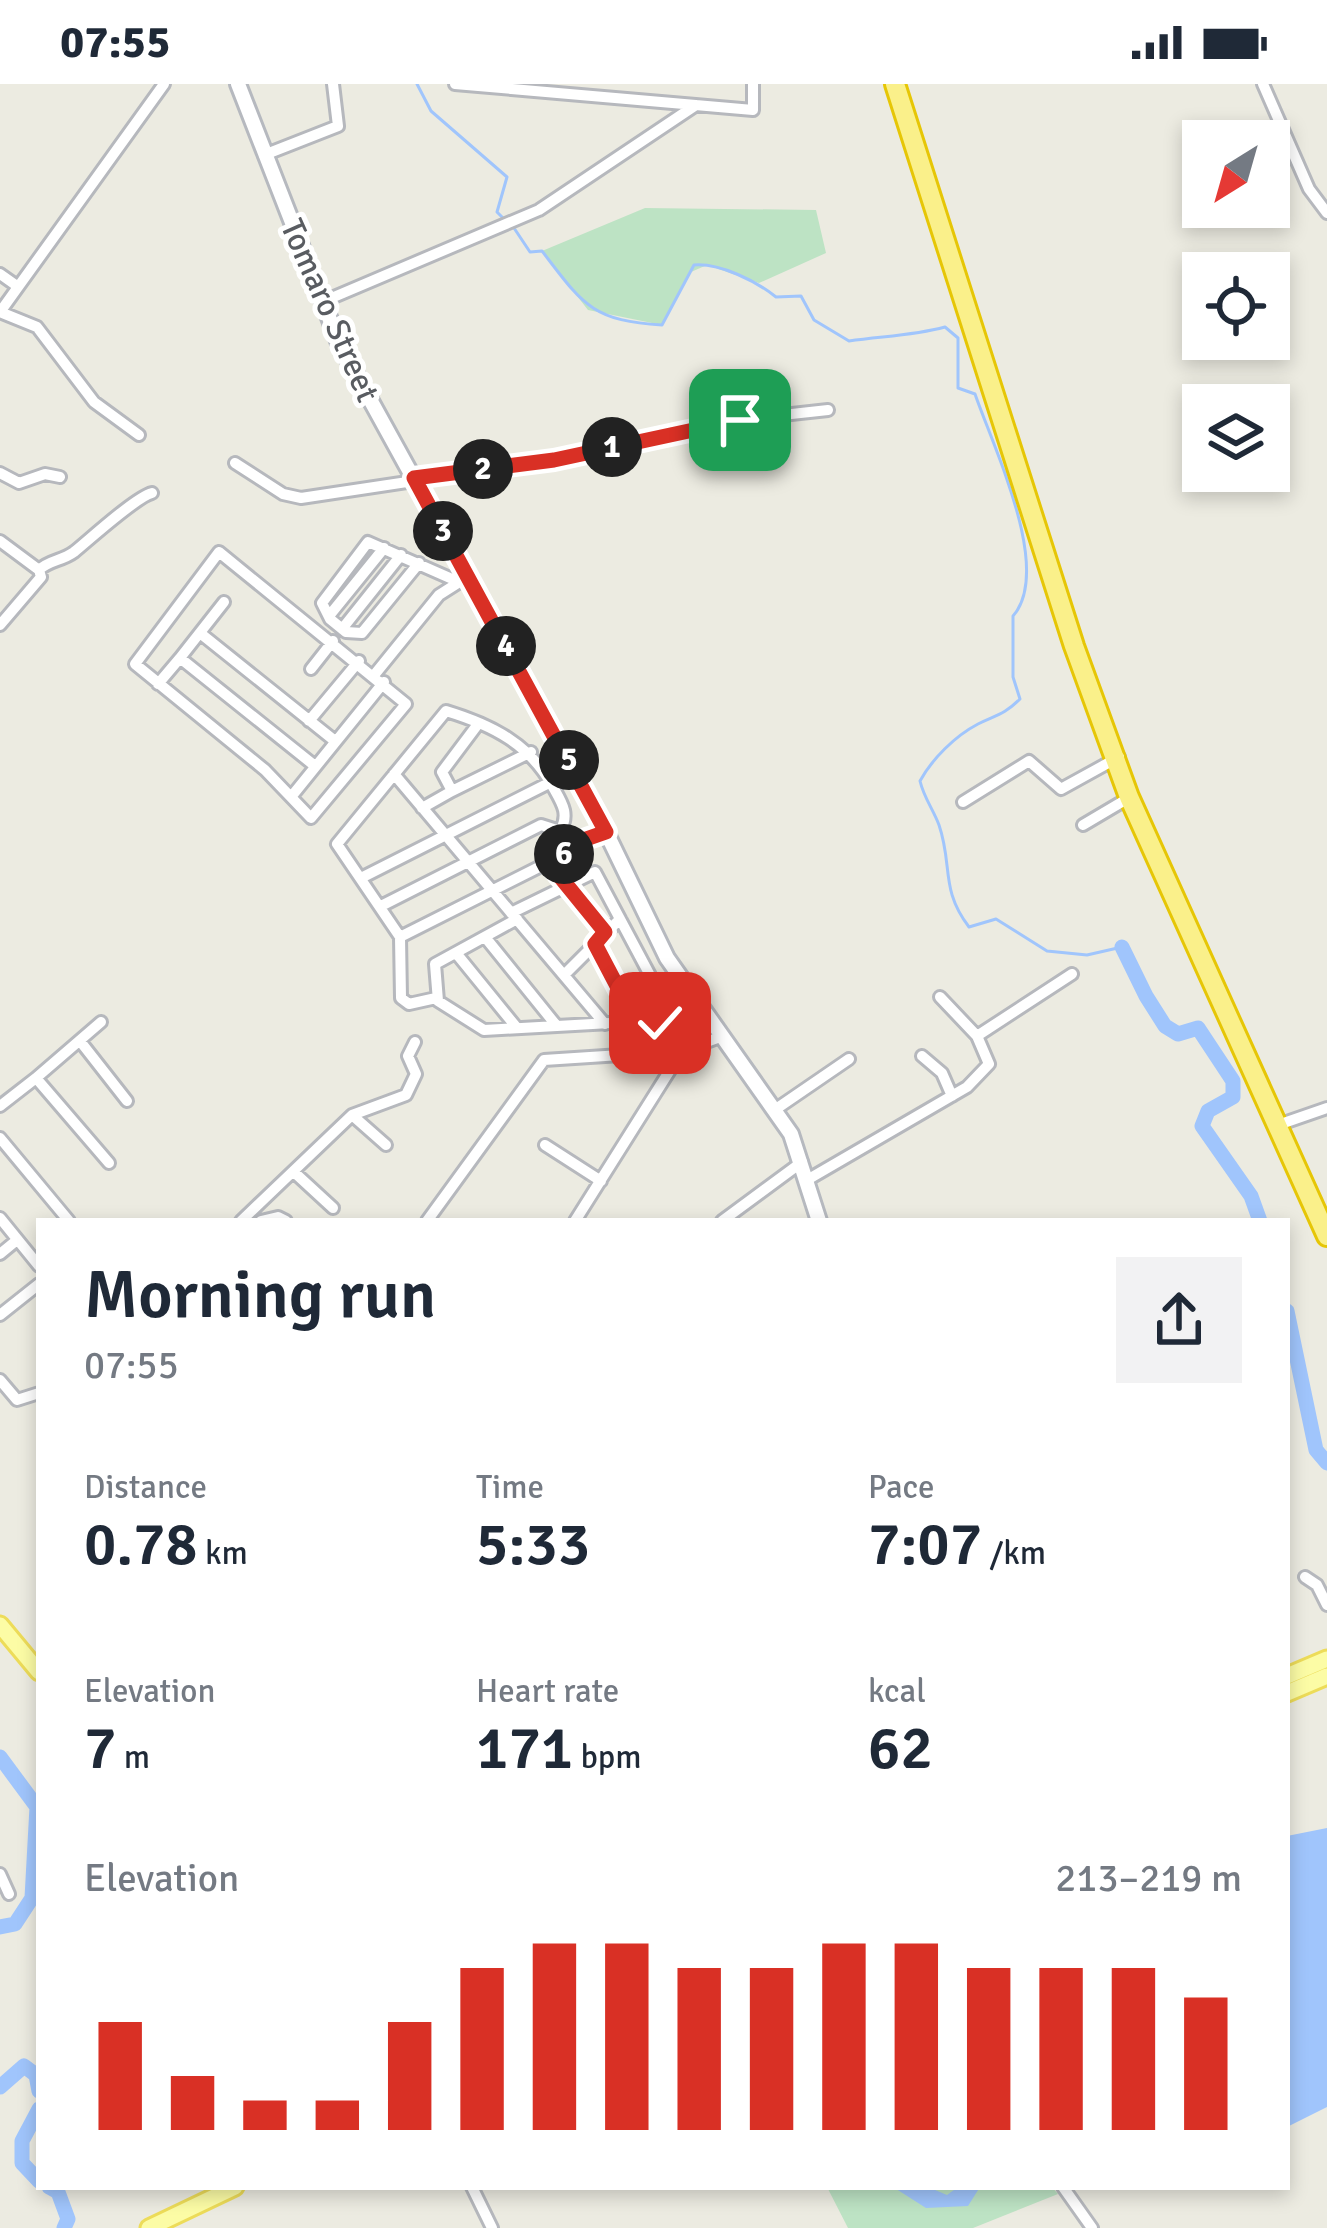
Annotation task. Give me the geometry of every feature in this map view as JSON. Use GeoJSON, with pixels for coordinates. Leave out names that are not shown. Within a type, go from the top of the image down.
{"type":"FeatureCollection","features":[{"type":"Feature","properties":{"kind":"highway"},"geometry":{"type":"LineString","coordinates":[[898,84],[1023,477],[1132,796],[1327,1237]]}},
{"type":"Feature","properties":{"kind":"highway"},"geometry":{"type":"LineString","coordinates":[[1278,1124],[1327,1221]]}},
{"type":"Feature","properties":{"kind":"main road"},"geometry":{"type":"LineString","coordinates":[[0,1625],[33,1651]]}},
{"type":"Feature","properties":{"kind":"main road"},"geometry":{"type":"LineString","coordinates":[[1290,1675],[1327,1659]]}},
{"type":"Feature","properties":{"kind":"main road"},"geometry":{"type":"LineString","coordinates":[[1290,1692],[1327,1676]]}},
{"type":"Feature","properties":{"kind":"main road"},"geometry":{"type":"LineString","coordinates":[[149,2228],[183,2220],[230,2190]]}},
{"type":"Feature","properties":{"kind":"street"},"geometry":{"type":"LineString","coordinates":[[139,435],[94,402],[37,327],[0,312],[164,84]]}},
{"type":"Feature","properties":{"kind":"street","name":"Tomaro Street"},"geometry":{"type":"LineString","coordinates":[[238,84],[322,302],[465,580],[606,832],[667,958],[776,1109],[802,1162],[818,1218]]}},
{"type":"Feature","properties":{"kind":"street"},"geometry":{"type":"LineString","coordinates":[[264,155],[338,126],[333,84]]}},
{"type":"Feature","properties":{"kind":"street"},"geometry":{"type":"LineString","coordinates":[[455,84],[753,110],[753,84]]}},
{"type":"Feature","properties":{"kind":"street"},"geometry":{"type":"LineString","coordinates":[[644,84],[645,100]]}},
{"type":"Feature","properties":{"kind":"street"},"geometry":{"type":"LineString","coordinates":[[1262,84],[1309,189],[1327,213]]}},
{"type":"Feature","properties":{"kind":"street"},"geometry":{"type":"LineString","coordinates":[[322,302],[539,210],[696,105]]}},
{"type":"Feature","properties":{"kind":"street"},"geometry":{"type":"LineString","coordinates":[[0,274],[17,286]]}},
{"type":"Feature","properties":{"kind":"street"},"geometry":{"type":"LineString","coordinates":[[236,463],[283,494],[301,498],[554,460],[728,421],[828,410]]}},
{"type":"Feature","properties":{"kind":"street"},"geometry":{"type":"LineString","coordinates":[[0,473],[19,482],[45,474],[60,477]]}},
{"type":"Feature","properties":{"kind":"street"},"geometry":{"type":"LineString","coordinates":[[39,570],[72,554],[128,513],[137,499],[152,493]]}},
{"type":"Feature","properties":{"kind":"street"},"geometry":{"type":"LineString","coordinates":[[0,542],[39,570]]}},
{"type":"Feature","properties":{"kind":"street"},"geometry":{"type":"LineString","coordinates":[[419,563],[362,633],[342,629],[322,603],[368,542],[465,580]]}},
{"type":"Feature","properties":{"kind":"street"},"geometry":{"type":"LineString","coordinates":[[219,552],[379,678],[404,700],[403,709],[313,817],[135,664],[219,552]]}},
{"type":"Feature","properties":{"kind":"street"},"geometry":{"type":"LineString","coordinates":[[342,629],[401,555]]}},
{"type":"Feature","properties":{"kind":"street"},"geometry":{"type":"LineString","coordinates":[[0,625],[38,585],[39,570]]}},
{"type":"Feature","properties":{"kind":"street"},"geometry":{"type":"LineString","coordinates":[[291,796],[439,595],[465,580]]}},
{"type":"Feature","properties":{"kind":"street"},"geometry":{"type":"LineString","coordinates":[[158,684],[224,602]]}},
{"type":"Feature","properties":{"kind":"street"},"geometry":{"type":"LineString","coordinates":[[200,633],[335,741]]}},
{"type":"Feature","properties":{"kind":"street"},"geometry":{"type":"LineString","coordinates":[[311,669],[333,641]]}},
{"type":"Feature","properties":{"kind":"street"},"geometry":{"type":"LineString","coordinates":[[180,658],[315,766]]}},
{"type":"Feature","properties":{"kind":"street"},"geometry":{"type":"LineString","coordinates":[[309,721],[359,662]]}},
{"type":"Feature","properties":{"kind":"street"},"geometry":{"type":"LineString","coordinates":[[400,937],[548,862],[564,853],[566,846],[560,831],[566,813],[531,752],[478,724],[442,712],[338,844],[400,937],[401,998],[409,1004],[436,998],[484,1030],[660,1023],[665,1010],[595,872],[565,884],[433,968],[436,998]]}},
{"type":"Feature","properties":{"kind":"street"},"geometry":{"type":"LineString","coordinates":[[452,791],[442,772],[478,724]]}},
{"type":"Feature","properties":{"kind":"street"},"geometry":{"type":"LineString","coordinates":[[422,808],[531,752]]}},
{"type":"Feature","properties":{"kind":"street"},"geometry":{"type":"LineString","coordinates":[[963,802],[1029,761],[1060,789],[1118,757]]}},
{"type":"Feature","properties":{"kind":"street"},"geometry":{"type":"LineString","coordinates":[[394,775],[605,1024]]}},
{"type":"Feature","properties":{"kind":"street"},"geometry":{"type":"LineString","coordinates":[[361,878],[551,782]]}},
{"type":"Feature","properties":{"kind":"street"},"geometry":{"type":"LineString","coordinates":[[1083,824],[1132,796]]}},
{"type":"Feature","properties":{"kind":"street"},"geometry":{"type":"LineString","coordinates":[[381,906],[541,825],[560,831]]}},
{"type":"Feature","properties":{"kind":"street"},"geometry":{"type":"LineString","coordinates":[[566,846],[606,832]]}},
{"type":"Feature","properties":{"kind":"street"},"geometry":{"type":"LineString","coordinates":[[548,862],[605,932]]}},
{"type":"Feature","properties":{"kind":"street"},"geometry":{"type":"LineString","coordinates":[[565,974],[620,919]]}},
{"type":"Feature","properties":{"kind":"street"},"geometry":{"type":"LineString","coordinates":[[485,937],[556,1025]]}},
{"type":"Feature","properties":{"kind":"street"},"geometry":{"type":"LineString","coordinates":[[595,944],[637,1024]]}},
{"type":"Feature","properties":{"kind":"street"},"geometry":{"type":"LineString","coordinates":[[456,953],[517,1028]]}},
{"type":"Feature","properties":{"kind":"street"},"geometry":{"type":"LineString","coordinates":[[977,1036],[1072,974]]}},
{"type":"Feature","properties":{"kind":"street"},"geometry":{"type":"LineString","coordinates":[[807,1180],[952,1096],[989,1064],[977,1036],[940,997]]}},
{"type":"Feature","properties":{"kind":"street"},"geometry":{"type":"LineString","coordinates":[[0,1106],[101,1022]]}},
{"type":"Feature","properties":{"kind":"street"},"geometry":{"type":"LineString","coordinates":[[430,1218],[544,1060],[682,1051],[720,1037]]}},
{"type":"Feature","properties":{"kind":"street"},"geometry":{"type":"LineString","coordinates":[[80,1042],[127,1101]]}},
{"type":"Feature","properties":{"kind":"street"},"geometry":{"type":"LineString","coordinates":[[245,1218],[352,1115],[406,1095],[416,1074],[408,1056],[415,1042]]}},
{"type":"Feature","properties":{"kind":"street"},"geometry":{"type":"LineString","coordinates":[[577,1218],[682,1051]]}},
{"type":"Feature","properties":{"kind":"street"},"geometry":{"type":"LineString","coordinates":[[922,1056],[942,1073],[952,1096]]}},
{"type":"Feature","properties":{"kind":"street"},"geometry":{"type":"LineString","coordinates":[[776,1109],[849,1059]]}},
{"type":"Feature","properties":{"kind":"street"},"geometry":{"type":"LineString","coordinates":[[36,1078],[109,1163]]}},
{"type":"Feature","properties":{"kind":"street"},"geometry":{"type":"LineString","coordinates":[[1278,1124],[1327,1108]]}},
{"type":"Feature","properties":{"kind":"street"},"geometry":{"type":"LineString","coordinates":[[352,1115],[386,1144]]}},
{"type":"Feature","properties":{"kind":"street"},"geometry":{"type":"LineString","coordinates":[[1,1140],[66,1218]]}},
{"type":"Feature","properties":{"kind":"street"},"geometry":{"type":"LineString","coordinates":[[545,1145],[601,1181]]}},
{"type":"Feature","properties":{"kind":"street"},"geometry":{"type":"LineString","coordinates":[[726,1218],[802,1162]]}},
{"type":"Feature","properties":{"kind":"street"},"geometry":{"type":"LineString","coordinates":[[296,1173],[333,1208]]}},
{"type":"Feature","properties":{"kind":"street"},"geometry":{"type":"LineString","coordinates":[[0,1218],[36,1262]]}},
{"type":"Feature","properties":{"kind":"street"},"geometry":{"type":"LineString","coordinates":[[0,1254],[17,1240]]}},
{"type":"Feature","properties":{"kind":"street"},"geometry":{"type":"LineString","coordinates":[[0,1315],[36,1286]]}},
{"type":"Feature","properties":{"kind":"street"},"geometry":{"type":"LineString","coordinates":[[0,1380],[17,1400],[36,1394]]}},
{"type":"Feature","properties":{"kind":"street"},"geometry":{"type":"LineString","coordinates":[[1304,1577],[1317,1585],[1327,1605]]}},
{"type":"Feature","properties":{"kind":"street"},"geometry":{"type":"LineString","coordinates":[[0,1874],[9,1894]]}},
{"type":"Feature","properties":{"kind":"street"},"geometry":{"type":"LineString","coordinates":[[473,2190],[491,2228]]}},
{"type":"Feature","properties":{"kind":"street"},"geometry":{"type":"LineString","coordinates":[[1065,2190],[1093,2228]]}},
{"type":"Feature","properties":{"kind":"green space"},"geometry":{"type":"Polygon","coordinates":[[[645,208],[816,210],[826,253],[759,283],[707,265],[691,272],[662,325],[588,310],[542,251],[645,208]]]}},
{"type":"Feature","properties":{"kind":"green space"},"geometry":{"type":"Polygon","coordinates":[[[829,2190],[1055,2190],[1058,2194],[973,2228],[848,2228],[829,2190]]]}},
{"type":"Feature","properties":{"kind":"water"},"geometry":{"type":"Polygon","coordinates":[[[1327,1828],[1327,2107],[1290,2126],[1290,1835],[1327,1828]]]}},
{"type":"Feature","properties":{"kind":"water"},"geometry":{"type":"Polygon","coordinates":[[[898,2190],[935,2190],[947,2195],[954,2190],[978,2190],[968,2206],[926,2208],[898,2190]]]}},
{"type":"Feature","properties":{"kind":"waterway"},"geometry":{"type":"LineString","coordinates":[[417,84],[431,111],[507,177],[497,212],[504,219]]}},
{"type":"Feature","properties":{"kind":"waterway"},"geometry":{"type":"LineString","coordinates":[[512,225],[530,252],[542,251],[590,306],[619,319],[662,325],[694,265],[704,265],[737,274],[776,297],[801,296],[814,320],[849,341],[945,327],[958,338],[958,388],[975,394],[1024,540],[1024,596],[1013,616],[1013,677],[1020,699],[953,742],[920,781],[939,825],[954,901],[969,927],[996,919],[1047,951],[1087,955],[1122,947]]}},
{"type":"Feature","properties":{"kind":"waterway"},"geometry":{"type":"LineString","coordinates":[[1122,947],[1165,1026],[1178,1034],[1198,1028],[1233,1081],[1233,1097],[1208,1111],[1202,1126],[1251,1196],[1259,1218]]}},
{"type":"Feature","properties":{"kind":"waterway"},"geometry":{"type":"LineString","coordinates":[[1290,1325],[1316,1450],[1327,1463]]}},
{"type":"Feature","properties":{"kind":"waterway"},"geometry":{"type":"LineString","coordinates":[[0,1757],[36,1806]]}},
{"type":"Feature","properties":{"kind":"waterway"},"geometry":{"type":"LineString","coordinates":[[0,1927],[15,1924],[32,1898],[36,1825]]}},
{"type":"Feature","properties":{"kind":"waterway"},"geometry":{"type":"LineString","coordinates":[[0,2087],[24,2066],[36,2075]]}},
{"type":"Feature","properties":{"kind":"waterway"},"geometry":{"type":"LineString","coordinates":[[36,2115],[22,2141],[22,2163],[36,2178]]}},
{"type":"Feature","properties":{"kind":"waterway"},"geometry":{"type":"LineString","coordinates":[[54,2190],[68,2219],[64,2228]]}},
{"type":"Feature","properties":{"kind":"route"},"geometry":{"type":"LineString","coordinates":[[660,1023],[637,1024],[595,944],[605,932],[548,862],[564,853],[566,846],[606,832],[414,478],[554,460],[740,420]]}}]}
